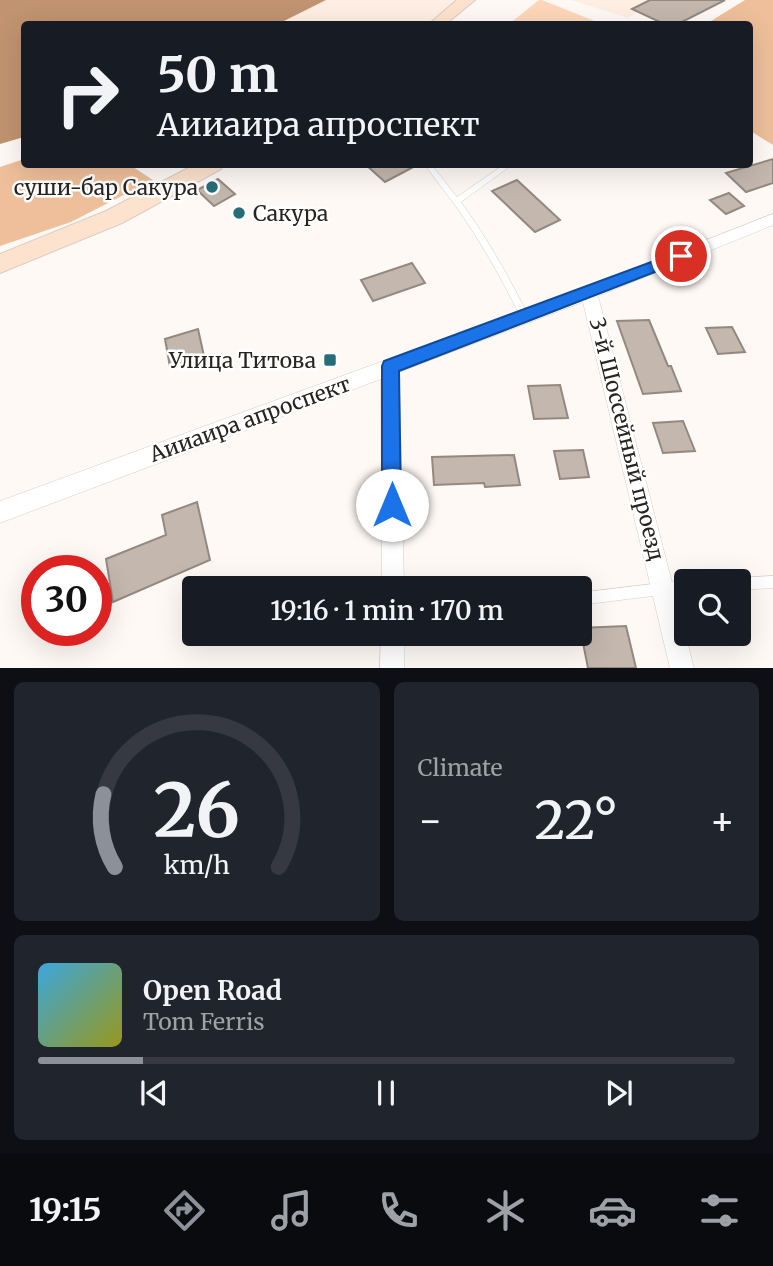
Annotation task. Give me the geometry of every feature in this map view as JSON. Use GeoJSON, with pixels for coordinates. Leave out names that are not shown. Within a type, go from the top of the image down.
{"type":"FeatureCollection","features":[{"type":"Feature","properties":{"kind":"main road"},"geometry":{"type":"LineString","coordinates":[[441,21],[467,0]]}},
{"type":"Feature","properties":{"kind":"main road"},"geometry":{"type":"LineString","coordinates":[[0,264],[114,217],[206,168]]}},
{"type":"Feature","properties":{"kind":"street","name":"Аииаира апроспект"},"geometry":{"type":"LineString","coordinates":[[0,512],[526,317],[773,219]]}},
{"type":"Feature","properties":{"kind":"street","name":"3-й Шоссейный проезд"},"geometry":{"type":"LineString","coordinates":[[589,293],[682,667]]}},
{"type":"Feature","properties":{"kind":"street"},"geometry":{"type":"LineString","coordinates":[[390,366],[393,576]]}},
{"type":"Feature","properties":{"kind":"street"},"geometry":{"type":"LineString","coordinates":[[392,667],[393,646]]}},
{"type":"Feature","properties":{"kind":"lane"},"geometry":{"type":"LineString","coordinates":[[430,168],[457,201],[506,277],[526,317]]}},
{"type":"Feature","properties":{"kind":"lane"},"geometry":{"type":"LineString","coordinates":[[457,201],[504,168]]}},
{"type":"Feature","properties":{"kind":"lane"},"geometry":{"type":"LineString","coordinates":[[751,583],[773,582]]}},
{"type":"Feature","properties":{"kind":"lane"},"geometry":{"type":"LineString","coordinates":[[592,596],[674,587]]}},
{"type":"Feature","properties":{"kind":"shaded area"},"geometry":{"type":"Polygon","coordinates":[[[0,0],[326,0],[284,21],[21,21],[21,138],[0,144],[0,0]]]}},
{"type":"Feature","properties":{"kind":"shaded area"},"geometry":{"type":"Polygon","coordinates":[[[326,0],[458,0],[431,21],[284,21],[326,0]]]}},
{"type":"Feature","properties":{"kind":"shaded area"},"geometry":{"type":"Polygon","coordinates":[[[542,0],[594,21],[513,21],[542,0]]]}},
{"type":"Feature","properties":{"kind":"shaded area"},"geometry":{"type":"Polygon","coordinates":[[[571,0],[657,0],[628,18],[571,0]]]}},
{"type":"Feature","properties":{"kind":"shaded area"},"geometry":{"type":"Polygon","coordinates":[[[745,0],[773,0],[773,145],[753,132],[753,21],[711,21],[745,0]]]}},
{"type":"Feature","properties":{"kind":"shaded area"},"geometry":{"type":"Polygon","coordinates":[[[21,160],[21,168],[135,168],[153,180],[71,222],[0,246],[0,167],[21,160]]]}},
{"type":"Feature","properties":{"kind":"building"},"geometry":{"type":"Polygon","coordinates":[[[650,0],[725,0],[684,21],[658,21],[632,9],[650,0]]]}},
{"type":"Feature","properties":{"kind":"building"},"geometry":{"type":"Polygon","coordinates":[[[773,159],[773,183],[746,192],[726,173],[753,168],[753,165],[773,159]]]}},
{"type":"Feature","properties":{"kind":"building"},"geometry":{"type":"Polygon","coordinates":[[[369,168],[411,168],[385,182],[369,168]]]}},
{"type":"Feature","properties":{"kind":"building"},"geometry":{"type":"Polygon","coordinates":[[[218,179],[235,194],[214,206],[197,190],[218,179]]]}},
{"type":"Feature","properties":{"kind":"building"},"geometry":{"type":"Polygon","coordinates":[[[517,180],[560,220],[535,232],[492,191],[517,180]]]}},
{"type":"Feature","properties":{"kind":"building"},"geometry":{"type":"Polygon","coordinates":[[[729,193],[744,206],[726,214],[710,200],[729,193]]]}},
{"type":"Feature","properties":{"kind":"building"},"geometry":{"type":"Polygon","coordinates":[[[412,263],[425,283],[373,301],[361,280],[412,263]]]}},
{"type":"Feature","properties":{"kind":"building"},"geometry":{"type":"Polygon","coordinates":[[[649,320],[681,391],[643,394],[617,321],[649,320]]]}},
{"type":"Feature","properties":{"kind":"building"},"geometry":{"type":"Polygon","coordinates":[[[732,327],[745,352],[718,354],[706,328],[732,327]]]}},
{"type":"Feature","properties":{"kind":"building"},"geometry":{"type":"Polygon","coordinates":[[[198,329],[204,356],[170,367],[165,339],[198,329]]]}},
{"type":"Feature","properties":{"kind":"building"},"geometry":{"type":"Polygon","coordinates":[[[560,385],[568,418],[534,419],[528,386],[560,385]]]}},
{"type":"Feature","properties":{"kind":"building"},"geometry":{"type":"Polygon","coordinates":[[[683,421],[695,451],[663,453],[653,423],[683,421]]]}},
{"type":"Feature","properties":{"kind":"building"},"geometry":{"type":"Polygon","coordinates":[[[583,450],[589,477],[560,479],[554,451],[583,450]]]}},
{"type":"Feature","properties":{"kind":"building"},"geometry":{"type":"Polygon","coordinates":[[[514,455],[520,485],[434,485],[432,457],[514,455]]]}},
{"type":"Feature","properties":{"kind":"building"},"geometry":{"type":"Polygon","coordinates":[[[197,502],[210,560],[113,602],[112,557],[166,535],[162,515],[197,502]]]}},
{"type":"Feature","properties":{"kind":"building"},"geometry":{"type":"Polygon","coordinates":[[[626,626],[636,668],[588,668],[584,646],[592,646],[592,627],[626,626]]]}},
{"type":"Feature","properties":{"kind":"place","name":"суши-бар Сакура"},"geometry":{"type":"Point","coordinates":[212,187]}},
{"type":"Feature","properties":{"kind":"place","name":"Сакура"},"geometry":{"type":"Point","coordinates":[239,213]}},
{"type":"Feature","properties":{"kind":"place","name":"Улица Титова"},"geometry":{"type":"Point","coordinates":[330,360]}},
{"type":"Feature","properties":{"kind":"route"},"geometry":{"type":"LineString","coordinates":[[392,505],[390,366],[681,256]]}}]}
